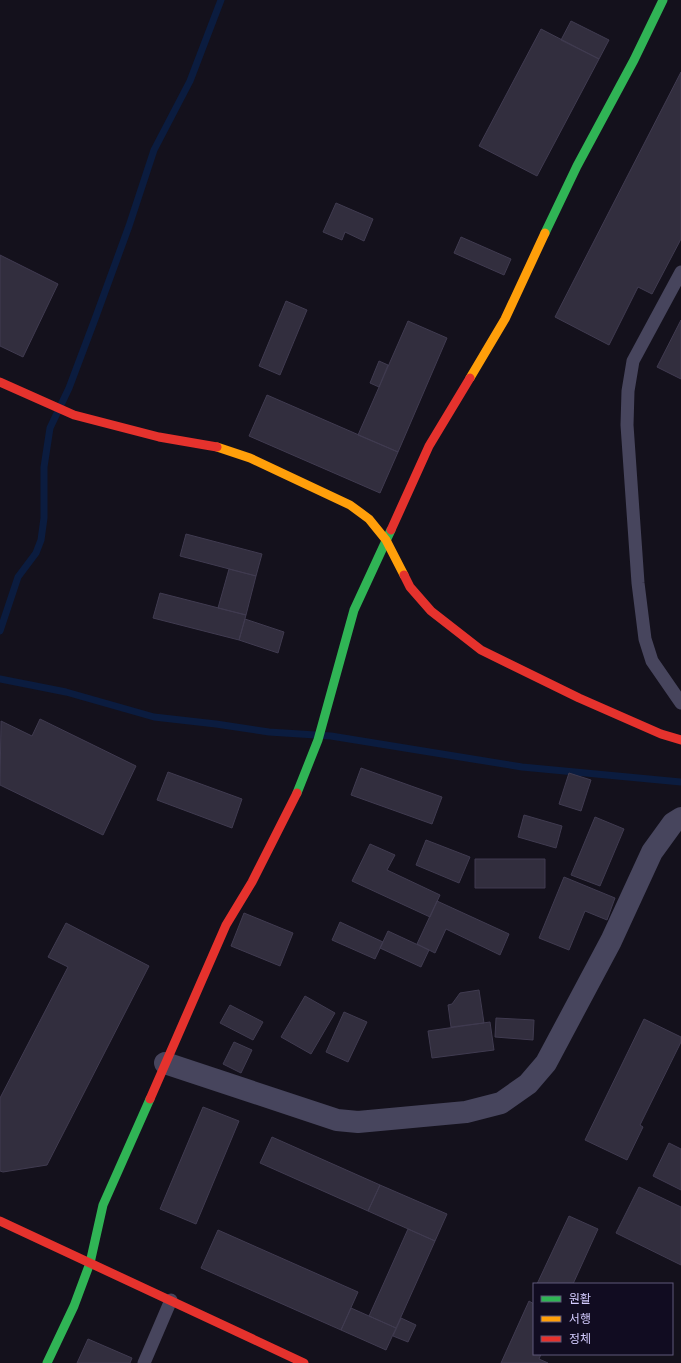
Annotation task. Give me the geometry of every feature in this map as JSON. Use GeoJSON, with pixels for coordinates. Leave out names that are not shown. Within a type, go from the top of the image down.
{"type":"FeatureCollection","features":[{"type":"Feature","properties":{"kind":"street"},"geometry":{"type":"LineString","coordinates":[[47,1363],[74,1306],[90,1263],[103,1205],[226,925],[252,882],[296,795],[318,740],[354,610],[429,446],[505,319],[577,166],[634,60],[663,0]]}},
{"type":"Feature","properties":{"kind":"street"},"geometry":{"type":"LineString","coordinates":[[0,382],[44,403],[74,415],[159,437],[220,448],[250,458],[350,505],[369,519],[386,540],[410,587],[431,611],[481,650],[579,698],[662,734],[681,740]]}},
{"type":"Feature","properties":{"kind":"street"},"geometry":{"type":"LineString","coordinates":[[166,1063],[337,1120],[358,1122],[466,1112],[501,1103],[528,1084],[546,1063],[611,941],[652,852],[673,823],[681,818]]}},
{"type":"Feature","properties":{"kind":"street"},"geometry":{"type":"LineString","coordinates":[[0,1220],[304,1363]]}},
{"type":"Feature","properties":{"kind":"lane"},"geometry":{"type":"LineString","coordinates":[[681,272],[633,360],[628,392],[627,425],[638,583],[646,639],[652,662],[681,703]]}},
{"type":"Feature","properties":{"kind":"lane"},"geometry":{"type":"LineString","coordinates":[[144,1363],[171,1300]]}},
{"type":"Feature","properties":{"kind":"building"},"geometry":{"type":"Polygon","coordinates":[[[571,21],[609,40],[599,59],[561,40],[571,21]]]}},
{"type":"Feature","properties":{"kind":"building"},"geometry":{"type":"Polygon","coordinates":[[[541,29],[599,59],[537,176],[479,146],[541,29]]]}},
{"type":"Feature","properties":{"kind":"building"},"geometry":{"type":"Polygon","coordinates":[[[681,72],[681,239],[652,294],[638,287],[609,345],[555,317],[681,72]]]}},
{"type":"Feature","properties":{"kind":"building"},"geometry":{"type":"Polygon","coordinates":[[[336,203],[373,219],[364,241],[345,232],[342,240],[323,232],[336,203]]]}},
{"type":"Feature","properties":{"kind":"building"},"geometry":{"type":"Polygon","coordinates":[[[461,237],[511,259],[504,275],[454,253],[461,237]]]}},
{"type":"Feature","properties":{"kind":"building"},"geometry":{"type":"Polygon","coordinates":[[[0,255],[58,284],[23,357],[0,346],[0,255]]]}},
{"type":"Feature","properties":{"kind":"building"},"geometry":{"type":"Polygon","coordinates":[[[286,301],[307,310],[280,375],[259,366],[286,301]]]}},
{"type":"Feature","properties":{"kind":"building"},"geometry":{"type":"Polygon","coordinates":[[[681,320],[681,379],[657,367],[681,320]]]}},
{"type":"Feature","properties":{"kind":"building"},"geometry":{"type":"Polygon","coordinates":[[[408,321],[447,338],[398,452],[358,435],[408,321]]]}},
{"type":"Feature","properties":{"kind":"building"},"geometry":{"type":"Polygon","coordinates":[[[379,361],[388,365],[379,387],[370,383],[379,361]]]}},
{"type":"Feature","properties":{"kind":"building"},"geometry":{"type":"Polygon","coordinates":[[[267,395],[398,452],[380,493],[249,436],[267,395]]]}},
{"type":"Feature","properties":{"kind":"building"},"geometry":{"type":"Polygon","coordinates":[[[186,534],[262,554],[256,576],[180,556],[186,534]]]}},
{"type":"Feature","properties":{"kind":"building"},"geometry":{"type":"Polygon","coordinates":[[[229,569],[256,576],[246,615],[218,608],[229,569]]]}},
{"type":"Feature","properties":{"kind":"building"},"geometry":{"type":"Polygon","coordinates":[[[160,593],[246,615],[239,640],[153,618],[160,593]]]}},
{"type":"Feature","properties":{"kind":"building"},"geometry":{"type":"Polygon","coordinates":[[[245,619],[284,632],[278,653],[239,640],[245,619]]]}},
{"type":"Feature","properties":{"kind":"building"},"geometry":{"type":"Polygon","coordinates":[[[40,719],[136,766],[103,835],[0,785],[1,721],[32,736],[40,719]]]}},
{"type":"Feature","properties":{"kind":"building"},"geometry":{"type":"Polygon","coordinates":[[[361,768],[442,797],[432,824],[351,795],[361,768]]]}},
{"type":"Feature","properties":{"kind":"building"},"geometry":{"type":"Polygon","coordinates":[[[168,772],[242,799],[232,828],[157,800],[168,772]]]}},
{"type":"Feature","properties":{"kind":"building"},"geometry":{"type":"Polygon","coordinates":[[[569,773],[591,780],[581,811],[559,804],[569,773]]]}},
{"type":"Feature","properties":{"kind":"building"},"geometry":{"type":"Polygon","coordinates":[[[524,815],[562,826],[556,848],[518,837],[524,815]]]}},
{"type":"Feature","properties":{"kind":"building"},"geometry":{"type":"Polygon","coordinates":[[[595,817],[624,829],[600,886],[571,875],[595,817]]]}},
{"type":"Feature","properties":{"kind":"building"},"geometry":{"type":"Polygon","coordinates":[[[426,840],[470,857],[459,883],[416,865],[426,840]]]}},
{"type":"Feature","properties":{"kind":"building"},"geometry":{"type":"Polygon","coordinates":[[[370,844],[395,855],[387,870],[440,895],[430,917],[352,881],[370,844]]]}},
{"type":"Feature","properties":{"kind":"building"},"geometry":{"type":"Polygon","coordinates":[[[475,859],[545,859],[545,888],[475,888],[475,859]]]}},
{"type":"Feature","properties":{"kind":"building"},"geometry":{"type":"Polygon","coordinates":[[[564,877],[615,898],[607,920],[585,911],[569,950],[539,938],[564,877]]]}},
{"type":"Feature","properties":{"kind":"building"},"geometry":{"type":"Polygon","coordinates":[[[437,901],[509,934],[500,955],[446,929],[435,953],[417,944],[437,901]]]}},
{"type":"Feature","properties":{"kind":"building"},"geometry":{"type":"Polygon","coordinates":[[[244,913],[293,933],[280,966],[231,946],[244,913]]]}},
{"type":"Feature","properties":{"kind":"building"},"geometry":{"type":"Polygon","coordinates":[[[340,922],[383,942],[375,959],[332,940],[340,922]]]}},
{"type":"Feature","properties":{"kind":"building"},"geometry":{"type":"Polygon","coordinates":[[[66,923],[149,966],[47,1165],[3,1172],[0,1171],[0,1098],[68,967],[48,957],[66,923]]]}},
{"type":"Feature","properties":{"kind":"building"},"geometry":{"type":"Polygon","coordinates":[[[388,931],[429,950],[421,967],[380,948],[388,931]]]}},
{"type":"Feature","properties":{"kind":"building"},"geometry":{"type":"Polygon","coordinates":[[[479,990],[484,1023],[451,1027],[448,1005],[452,1004],[460,993],[479,990]]]}},
{"type":"Feature","properties":{"kind":"building"},"geometry":{"type":"Polygon","coordinates":[[[305,996],[335,1013],[311,1054],[281,1037],[305,996]]]}},
{"type":"Feature","properties":{"kind":"building"},"geometry":{"type":"Polygon","coordinates":[[[230,1005],[263,1022],[253,1040],[220,1023],[230,1005]]]}},
{"type":"Feature","properties":{"kind":"building"},"geometry":{"type":"Polygon","coordinates":[[[344,1012],[367,1022],[348,1062],[326,1052],[344,1012]]]}},
{"type":"Feature","properties":{"kind":"building"},"geometry":{"type":"Polygon","coordinates":[[[496,1018],[534,1020],[533,1040],[495,1037],[496,1018]]]}},
{"type":"Feature","properties":{"kind":"building"},"geometry":{"type":"Polygon","coordinates":[[[644,1019],[681,1037],[681,1042],[640,1125],[643,1127],[627,1160],[585,1140],[644,1019]]]}},
{"type":"Feature","properties":{"kind":"building"},"geometry":{"type":"Polygon","coordinates":[[[490,1022],[494,1050],[432,1058],[428,1031],[490,1022]]]}},
{"type":"Feature","properties":{"kind":"building"},"geometry":{"type":"Polygon","coordinates":[[[234,1042],[252,1050],[241,1073],[223,1064],[234,1042]]]}},
{"type":"Feature","properties":{"kind":"building"},"geometry":{"type":"Polygon","coordinates":[[[203,1107],[239,1121],[196,1224],[160,1209],[203,1107]]]}},
{"type":"Feature","properties":{"kind":"building"},"geometry":{"type":"Polygon","coordinates":[[[272,1137],[380,1185],[368,1211],[260,1163],[272,1137]]]}},
{"type":"Feature","properties":{"kind":"building"},"geometry":{"type":"Polygon","coordinates":[[[669,1143],[681,1149],[681,1190],[653,1176],[669,1143]]]}},
{"type":"Feature","properties":{"kind":"building"},"geometry":{"type":"Polygon","coordinates":[[[380,1185],[447,1214],[435,1241],[368,1211],[380,1185]]]}},
{"type":"Feature","properties":{"kind":"building"},"geometry":{"type":"Polygon","coordinates":[[[639,1187],[681,1207],[681,1265],[616,1233],[639,1187]]]}},
{"type":"Feature","properties":{"kind":"building"},"geometry":{"type":"Polygon","coordinates":[[[569,1216],[598,1229],[573,1283],[537,1283],[569,1216]]]}},
{"type":"Feature","properties":{"kind":"building"},"geometry":{"type":"Polygon","coordinates":[[[408,1229],[435,1241],[396,1328],[369,1316],[408,1229]]]}},
{"type":"Feature","properties":{"kind":"building"},"geometry":{"type":"Polygon","coordinates":[[[218,1230],[358,1292],[341,1330],[201,1268],[218,1230]]]}},
{"type":"Feature","properties":{"kind":"building"},"geometry":{"type":"Polygon","coordinates":[[[529,1301],[533,1303],[533,1355],[541,1355],[539,1359],[548,1363],[501,1363],[529,1301]]]}},
{"type":"Feature","properties":{"kind":"building"},"geometry":{"type":"Polygon","coordinates":[[[351,1308],[396,1328],[386,1350],[341,1330],[351,1308]]]}},
{"type":"Feature","properties":{"kind":"building"},"geometry":{"type":"Polygon","coordinates":[[[401,1318],[416,1325],[408,1342],[393,1336],[401,1318]]]}},
{"type":"Feature","properties":{"kind":"building"},"geometry":{"type":"Polygon","coordinates":[[[88,1339],[132,1358],[130,1363],[77,1363],[88,1339]]]}},
{"type":"Feature","properties":{"kind":"waterway"},"geometry":{"type":"LineString","coordinates":[[0,631],[18,577],[36,553],[41,540],[44,518],[44,467],[50,428],[69,388],[95,319],[129,226],[154,150],[190,81],[221,0]]}},
{"type":"Feature","properties":{"kind":"waterway"},"geometry":{"type":"LineString","coordinates":[[0,679],[66,692],[154,717],[269,732],[331,736],[522,767],[681,782]]}},
{"type":"Feature","properties":{"kind":"traffic: fast"},"geometry":{"type":"LineString","coordinates":[[545,233],[577,166],[634,60],[663,0]]}},
{"type":"Feature","properties":{"kind":"traffic: fast"},"geometry":{"type":"LineString","coordinates":[[297,793],[318,740],[354,610],[391,530]]}},
{"type":"Feature","properties":{"kind":"traffic: fast"},"geometry":{"type":"LineString","coordinates":[[47,1363],[74,1306],[90,1263],[103,1205],[150,1099]]}},
{"type":"Feature","properties":{"kind":"traffic: slow"},"geometry":{"type":"LineString","coordinates":[[470,378],[505,319],[545,233]]}},
{"type":"Feature","properties":{"kind":"traffic: slow"},"geometry":{"type":"LineString","coordinates":[[217,447],[250,458],[350,505],[369,519],[386,540],[404,575]]}},
{"type":"Feature","properties":{"kind":"traffic: jam"},"geometry":{"type":"LineString","coordinates":[[391,530],[429,446],[470,378]]}},
{"type":"Feature","properties":{"kind":"traffic: jam"},"geometry":{"type":"LineString","coordinates":[[0,382],[74,415],[159,437],[217,447]]}},
{"type":"Feature","properties":{"kind":"traffic: jam"},"geometry":{"type":"LineString","coordinates":[[404,575],[410,587],[431,611],[481,650],[579,698],[661,734],[681,740]]}},
{"type":"Feature","properties":{"kind":"traffic: jam"},"geometry":{"type":"LineString","coordinates":[[150,1099],[226,925],[252,882],[297,793]]}},
{"type":"Feature","properties":{"kind":"traffic: jam"},"geometry":{"type":"LineString","coordinates":[[0,1221],[304,1363]]}}]}
